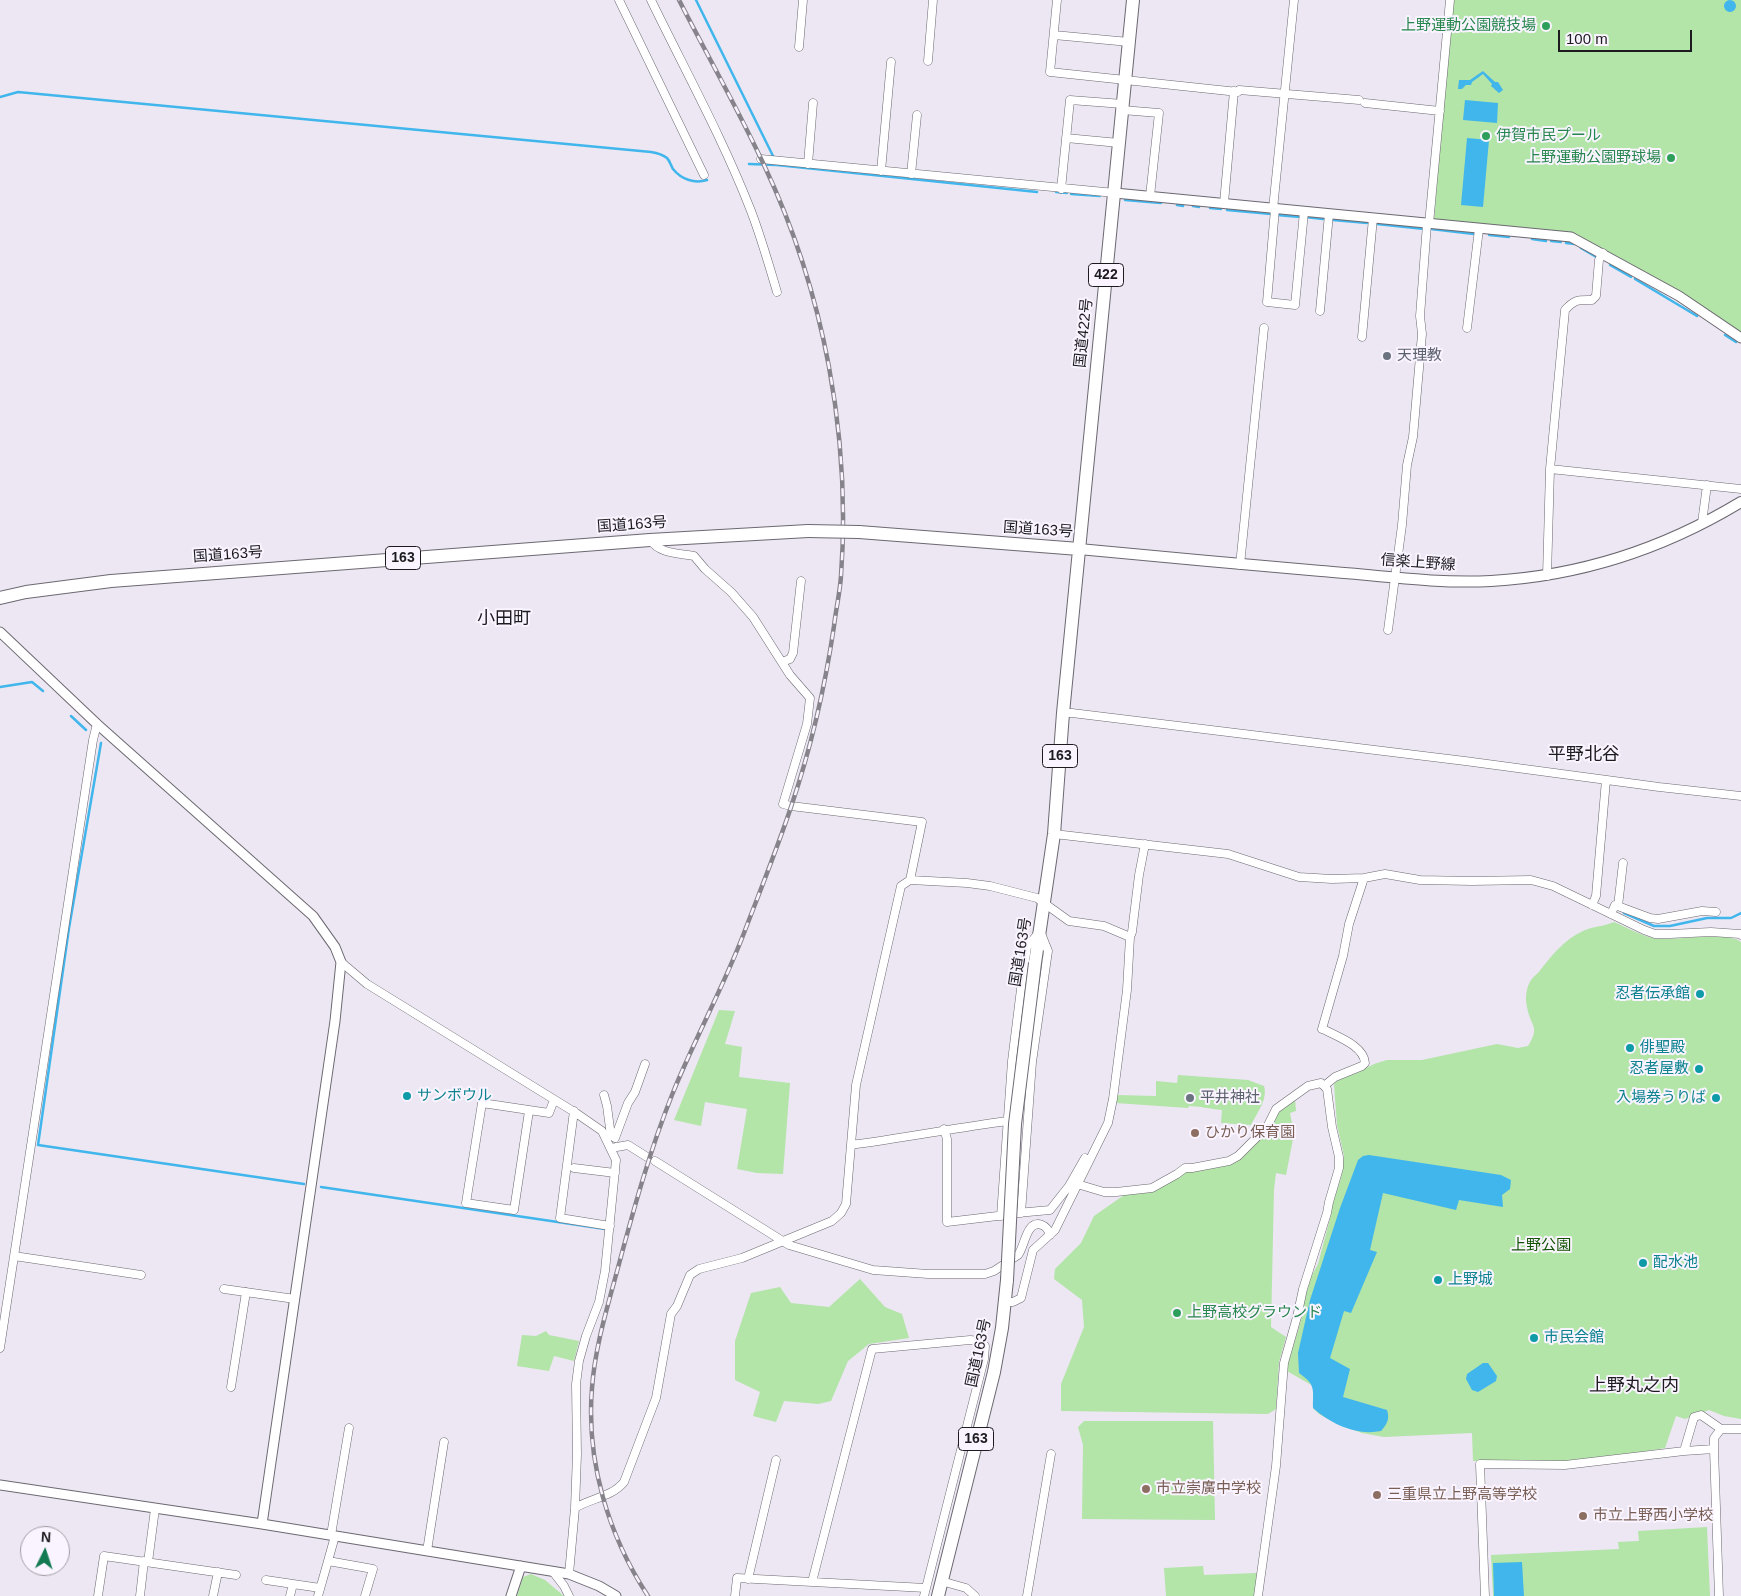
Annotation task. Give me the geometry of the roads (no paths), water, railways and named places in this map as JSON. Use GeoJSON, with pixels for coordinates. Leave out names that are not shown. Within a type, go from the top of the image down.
{"type":"FeatureCollection","features":[{"type":"Feature","properties":{"kind":"highway","name":"国道422号"},"geometry":{"type":"LineString","coordinates":[[1079,549],[1133,0]]}},
{"type":"Feature","properties":{"kind":"highway","name":"国道163号"},"geometry":{"type":"LineString","coordinates":[[0,598],[26,592],[111,581],[650,540],[808,531],[859,532],[1079,549],[1063,713],[1054,834],[1034,963],[1015,1124],[1006,1302],[994,1372],[938,1596]]}},
{"type":"Feature","properties":{"kind":"main road","name":"信楽上野線"},"geometry":{"type":"LineString","coordinates":[[1079,549],[1240,565],[1452,581],[1490,581],[1547,576],[1588,567],[1639,552],[1702,523],[1741,502]]}},
{"type":"Feature","properties":{"kind":"street"},"geometry":{"type":"LineString","coordinates":[[619,0],[704,175]]}},
{"type":"Feature","properties":{"kind":"street"},"geometry":{"type":"LineString","coordinates":[[651,0],[701,100],[737,178],[761,240],[777,292]]}},
{"type":"Feature","properties":{"kind":"street"},"geometry":{"type":"LineString","coordinates":[[799,47],[803,0]]}},
{"type":"Feature","properties":{"kind":"street"},"geometry":{"type":"LineString","coordinates":[[928,60],[933,0]]}},
{"type":"Feature","properties":{"kind":"street"},"geometry":{"type":"LineString","coordinates":[[1057,0],[1050,72],[1238,92],[1239,90],[1284,94],[1440,110]]}},
{"type":"Feature","properties":{"kind":"street"},"geometry":{"type":"LineString","coordinates":[[1294,0],[1266,302],[1295,305],[1304,212]]}},
{"type":"Feature","properties":{"kind":"street"},"geometry":{"type":"LineString","coordinates":[[1388,630],[1402,525],[1407,465],[1415,418],[1422,334],[1420,316],[1450,0]]}},
{"type":"Feature","properties":{"kind":"street"},"geometry":{"type":"LineString","coordinates":[[1054,35],[1129,42]]}},
{"type":"Feature","properties":{"kind":"street"},"geometry":{"type":"LineString","coordinates":[[881,171],[891,62]]}},
{"type":"Feature","properties":{"kind":"street"},"geometry":{"type":"LineString","coordinates":[[1224,203],[1234,91]]}},
{"type":"Feature","properties":{"kind":"street"},"geometry":{"type":"LineString","coordinates":[[1061,189],[1070,100],[1159,113],[1150,196]]}},
{"type":"Feature","properties":{"kind":"street"},"geometry":{"type":"LineString","coordinates":[[808,164],[813,103]]}},
{"type":"Feature","properties":{"kind":"street"},"geometry":{"type":"LineString","coordinates":[[911,174],[917,115]]}},
{"type":"Feature","properties":{"kind":"street"},"geometry":{"type":"LineString","coordinates":[[1066,138],[1119,143]]}},
{"type":"Feature","properties":{"kind":"street"},"geometry":{"type":"LineString","coordinates":[[761,159],[1571,237],[1680,296],[1741,338]]}},
{"type":"Feature","properties":{"kind":"street"},"geometry":{"type":"LineString","coordinates":[[1320,311],[1329,214]]}},
{"type":"Feature","properties":{"kind":"street"},"geometry":{"type":"LineString","coordinates":[[1362,337],[1373,218]]}},
{"type":"Feature","properties":{"kind":"street"},"geometry":{"type":"LineString","coordinates":[[1467,328],[1479,229]]}},
{"type":"Feature","properties":{"kind":"street"},"geometry":{"type":"LineString","coordinates":[[1547,576],[1550,469],[1565,310],[1572,302],[1592,300],[1596,296],[1599,260],[1603,253]]}},
{"type":"Feature","properties":{"kind":"street"},"geometry":{"type":"LineString","coordinates":[[1240,565],[1264,328]]}},
{"type":"Feature","properties":{"kind":"street"},"geometry":{"type":"LineString","coordinates":[[1550,469],[1741,488]]}},
{"type":"Feature","properties":{"kind":"street"},"geometry":{"type":"LineString","coordinates":[[1702,523],[1707,485]]}},
{"type":"Feature","properties":{"kind":"street"},"geometry":{"type":"LineString","coordinates":[[650,540],[655,546],[668,552],[694,556],[705,569],[731,592],[753,617],[790,675],[810,698],[807,724],[783,804],[922,822],[910,880]]}},
{"type":"Feature","properties":{"kind":"street"},"geometry":{"type":"LineString","coordinates":[[782,662],[790,659],[792,653],[801,581]]}},
{"type":"Feature","properties":{"kind":"street"},"geometry":{"type":"LineString","coordinates":[[0,632],[97,724],[312,916],[335,947],[341,962],[334,1028],[262,1524]]}},
{"type":"Feature","properties":{"kind":"street"},"geometry":{"type":"LineString","coordinates":[[1063,713],[1392,752],[1659,788],[1741,796]]}},
{"type":"Feature","properties":{"kind":"street"},"geometry":{"type":"LineString","coordinates":[[0,1348],[92,740],[97,724]]}},
{"type":"Feature","properties":{"kind":"street"},"geometry":{"type":"LineString","coordinates":[[1592,905],[1596,896],[1606,780]]}},
{"type":"Feature","properties":{"kind":"street"},"geometry":{"type":"LineString","coordinates":[[1054,834],[1228,854],[1299,877],[1364,878],[1385,874],[1420,880],[1472,882],[1531,880],[1553,886],[1655,934],[1711,932],[1741,934]]}},
{"type":"Feature","properties":{"kind":"street"},"geometry":{"type":"LineString","coordinates":[[1006,1302],[1013,1302],[1021,1298],[1033,1250],[1056,1230],[1108,1123],[1113,1100],[1127,990],[1130,937],[1144,844]]}},
{"type":"Feature","properties":{"kind":"street"},"geometry":{"type":"LineString","coordinates":[[1618,906],[1623,863]]}},
{"type":"Feature","properties":{"kind":"street"},"geometry":{"type":"LineString","coordinates":[[1324,1086],[1335,1077],[1365,1063],[1365,1058],[1358,1049],[1322,1029],[1339,973],[1349,924],[1364,878]]}},
{"type":"Feature","properties":{"kind":"street"},"geometry":{"type":"LineString","coordinates":[[575,1508],[585,1502],[617,1490],[624,1482],[656,1398],[670,1314],[677,1306],[690,1275],[699,1269],[742,1258],[832,1221],[841,1213],[846,1204],[856,1085],[901,886],[910,880],[966,882],[990,886],[1037,898],[1069,921],[1104,926],[1130,937]]}},
{"type":"Feature","properties":{"kind":"street"},"geometry":{"type":"LineString","coordinates":[[1611,914],[1615,904],[1658,920],[1702,911],[1716,912]]}},
{"type":"Feature","properties":{"kind":"street"},"geometry":{"type":"LineString","coordinates":[[1002,1216],[1012,1061],[1026,947],[1040,932],[1048,951],[1032,1062],[1021,1213]]}},
{"type":"Feature","properties":{"kind":"street"},"geometry":{"type":"LineString","coordinates":[[341,962],[367,984],[602,1131],[647,1157]]}},
{"type":"Feature","properties":{"kind":"street"},"geometry":{"type":"LineString","coordinates":[[613,1137],[628,1103],[636,1092],[645,1064]]}},
{"type":"Feature","properties":{"kind":"street"},"geometry":{"type":"LineString","coordinates":[[1077,1184],[1104,1192],[1152,1188],[1185,1168],[1229,1161],[1238,1156],[1267,1127],[1276,1109],[1308,1086],[1320,1083],[1329,1093],[1339,1168],[1303,1289],[1284,1363],[1276,1466],[1258,1596]]}},
{"type":"Feature","properties":{"kind":"street"},"geometry":{"type":"LineString","coordinates":[[604,1094],[613,1137]]}},
{"type":"Feature","properties":{"kind":"street"},"geometry":{"type":"LineString","coordinates":[[529,1111],[514,1210],[466,1203],[482,1103],[549,1113],[554,1100]]}},
{"type":"Feature","properties":{"kind":"street"},"geometry":{"type":"LineString","coordinates":[[574,1112],[560,1218],[610,1226]]}},
{"type":"Feature","properties":{"kind":"street"},"geometry":{"type":"LineString","coordinates":[[851,1145],[912,1137],[944,1129],[1007,1121]]}},
{"type":"Feature","properties":{"kind":"street"},"geometry":{"type":"LineString","coordinates":[[944,1129],[947,1139],[947,1222],[1050,1210],[1069,1186],[1094,1142],[1098,1143]]}},
{"type":"Feature","properties":{"kind":"street"},"geometry":{"type":"LineString","coordinates":[[569,1574],[575,1508],[577,1454],[576,1384],[579,1361],[586,1336],[599,1302],[610,1226],[616,1160],[602,1131]]}},
{"type":"Feature","properties":{"kind":"street"},"geometry":{"type":"LineString","coordinates":[[611,1148],[628,1145]]}},
{"type":"Feature","properties":{"kind":"street"},"geometry":{"type":"LineString","coordinates":[[655,1161],[781,1242],[873,1270],[928,1274],[985,1274],[994,1271],[1018,1255],[1028,1232],[1035,1225],[1040,1224],[1045,1227],[1050,1235]]}},
{"type":"Feature","properties":{"kind":"street"},"geometry":{"type":"LineString","coordinates":[[574,1168],[615,1173]]}},
{"type":"Feature","properties":{"kind":"street"},"geometry":{"type":"LineString","coordinates":[[14,1256],[141,1275]]}},
{"type":"Feature","properties":{"kind":"street"},"geometry":{"type":"LineString","coordinates":[[224,1288],[295,1299]]}},
{"type":"Feature","properties":{"kind":"street"},"geometry":{"type":"LineString","coordinates":[[231,1387],[246,1292]]}},
{"type":"Feature","properties":{"kind":"street"},"geometry":{"type":"LineString","coordinates":[[735,1596],[737,1578],[812,1582],[925,1592],[982,1366],[985,1346],[981,1341],[970,1340],[872,1349],[812,1582]]}},
{"type":"Feature","properties":{"kind":"street"},"geometry":{"type":"LineString","coordinates":[[1684,1450],[1694,1417],[1701,1415],[1721,1429],[1741,1429]]}},
{"type":"Feature","properties":{"kind":"street"},"geometry":{"type":"LineString","coordinates":[[266,1580],[293,1584],[319,1592],[333,1535],[349,1428]]}},
{"type":"Feature","properties":{"kind":"street"},"geometry":{"type":"LineString","coordinates":[[1719,1596],[1714,1438],[1721,1429]]}},
{"type":"Feature","properties":{"kind":"street"},"geometry":{"type":"LineString","coordinates":[[427,1551],[444,1442]]}},
{"type":"Feature","properties":{"kind":"street"},"geometry":{"type":"LineString","coordinates":[[1485,1596],[1480,1464],[1579,1464],[1684,1450],[1714,1449]]}},
{"type":"Feature","properties":{"kind":"street"},"geometry":{"type":"LineString","coordinates":[[1027,1596],[1051,1454]]}},
{"type":"Feature","properties":{"kind":"street"},"geometry":{"type":"LineString","coordinates":[[748,1579],[776,1460]]}},
{"type":"Feature","properties":{"kind":"street"},"geometry":{"type":"LineString","coordinates":[[0,1485],[333,1535],[569,1574],[599,1586],[616,1596]]}},
{"type":"Feature","properties":{"kind":"street"},"geometry":{"type":"LineString","coordinates":[[140,1596],[155,1508]]}},
{"type":"Feature","properties":{"kind":"street"},"geometry":{"type":"LineString","coordinates":[[98,1596],[104,1556],[236,1575]]}},
{"type":"Feature","properties":{"kind":"street"},"geometry":{"type":"LineString","coordinates":[[328,1561],[373,1569],[365,1596]]}},
{"type":"Feature","properties":{"kind":"street"},"geometry":{"type":"LineString","coordinates":[[511,1596],[521,1566]]}},
{"type":"Feature","properties":{"kind":"street"},"geometry":{"type":"LineString","coordinates":[[214,1596],[218,1572]]}},
{"type":"Feature","properties":{"kind":"street"},"geometry":{"type":"LineString","coordinates":[[554,1573],[569,1596]]}},
{"type":"Feature","properties":{"kind":"street"},"geometry":{"type":"LineString","coordinates":[[941,1581],[966,1588],[974,1596]]}},
{"type":"Feature","properties":{"kind":"street"},"geometry":{"type":"LineString","coordinates":[[290,1596],[293,1584]]}},
{"type":"Feature","properties":{"kind":"water"},"geometry":{"type":"Polygon","coordinates":[[[1732,0],[1735,1],[1735,11],[1728,12],[1725,11],[1724,4],[1725,1],[1732,0]]]}},
{"type":"Feature","properties":{"kind":"water"},"geometry":{"type":"Polygon","coordinates":[[[1483,71],[1495,82],[1498,82],[1503,90],[1499,93],[1491,86],[1492,84],[1483,74],[1472,82],[1471,85],[1458,89],[1459,80],[1470,80],[1483,71]]]}},
{"type":"Feature","properties":{"kind":"water"},"geometry":{"type":"Polygon","coordinates":[[[1465,100],[1498,103],[1497,123],[1463,120],[1465,100]]]}},
{"type":"Feature","properties":{"kind":"water"},"geometry":{"type":"Polygon","coordinates":[[[1467,138],[1489,140],[1483,207],[1461,205],[1467,138]]]}},
{"type":"Feature","properties":{"kind":"water"},"geometry":{"type":"Polygon","coordinates":[[[1369,1155],[1501,1175],[1511,1180],[1510,1189],[1502,1195],[1503,1207],[1459,1200],[1456,1210],[1383,1193],[1370,1250],[1377,1252],[1351,1313],[1344,1311],[1330,1358],[1350,1369],[1343,1397],[1387,1410],[1388,1419],[1381,1431],[1363,1432],[1336,1424],[1313,1408],[1311,1384],[1299,1373],[1298,1353],[1310,1300],[1340,1208],[1358,1160],[1363,1156],[1369,1155]]]}},
{"type":"Feature","properties":{"kind":"water"},"geometry":{"type":"Polygon","coordinates":[[[1483,1363],[1488,1363],[1497,1376],[1496,1381],[1478,1392],[1472,1390],[1466,1379],[1467,1374],[1483,1363]]]}},
{"type":"Feature","properties":{"kind":"water"},"geometry":{"type":"Polygon","coordinates":[[[1522,1562],[1524,1596],[1494,1596],[1493,1563],[1522,1562]]]}},
{"type":"Feature","properties":{"kind":"waterway"},"geometry":{"type":"LineString","coordinates":[[696,0],[774,158]]}},
{"type":"Feature","properties":{"kind":"waterway"},"geometry":{"type":"LineString","coordinates":[[0,97],[18,92],[651,152],[667,158],[676,173],[684,178],[693,181],[707,180]]}},
{"type":"Feature","properties":{"kind":"waterway"},"geometry":{"type":"LineString","coordinates":[[749,164],[777,165],[1037,192]]}},
{"type":"Feature","properties":{"kind":"waterway"},"geometry":{"type":"LineString","coordinates":[[1056,192],[1067,193]]}},
{"type":"Feature","properties":{"kind":"waterway"},"geometry":{"type":"LineString","coordinates":[[1071,194],[1100,196]]}},
{"type":"Feature","properties":{"kind":"waterway"},"geometry":{"type":"LineString","coordinates":[[1125,200],[1161,203]]}},
{"type":"Feature","properties":{"kind":"waterway"},"geometry":{"type":"LineString","coordinates":[[1177,205],[1183,206]]}},
{"type":"Feature","properties":{"kind":"waterway"},"geometry":{"type":"LineString","coordinates":[[1193,206],[1199,207]]}},
{"type":"Feature","properties":{"kind":"waterway"},"geometry":{"type":"LineString","coordinates":[[1210,208],[1221,209]]}},
{"type":"Feature","properties":{"kind":"waterway"},"geometry":{"type":"LineString","coordinates":[[1227,210],[1271,214]]}},
{"type":"Feature","properties":{"kind":"waterway"},"geometry":{"type":"LineString","coordinates":[[1277,215],[1300,217]]}},
{"type":"Feature","properties":{"kind":"waterway"},"geometry":{"type":"LineString","coordinates":[[1305,217],[1323,219]]}},
{"type":"Feature","properties":{"kind":"waterway"},"geometry":{"type":"LineString","coordinates":[[1333,220],[1367,223]]}},
{"type":"Feature","properties":{"kind":"waterway"},"geometry":{"type":"LineString","coordinates":[[1377,224],[1424,229]]}},
{"type":"Feature","properties":{"kind":"waterway"},"geometry":{"type":"LineString","coordinates":[[1431,229],[1474,234]]}},
{"type":"Feature","properties":{"kind":"waterway"},"geometry":{"type":"LineString","coordinates":[[1489,235],[1509,237]]}},
{"type":"Feature","properties":{"kind":"waterway"},"geometry":{"type":"LineString","coordinates":[[1532,239],[1546,241]]}},
{"type":"Feature","properties":{"kind":"waterway"},"geometry":{"type":"LineString","coordinates":[[1551,241],[1561,242]]}},
{"type":"Feature","properties":{"kind":"waterway"},"geometry":{"type":"LineString","coordinates":[[1566,243],[1575,244]]}},
{"type":"Feature","properties":{"kind":"waterway"},"geometry":{"type":"LineString","coordinates":[[1581,248],[1598,258]]}},
{"type":"Feature","properties":{"kind":"waterway"},"geometry":{"type":"LineString","coordinates":[[1610,265],[1631,277]]}},
{"type":"Feature","properties":{"kind":"waterway"},"geometry":{"type":"LineString","coordinates":[[1635,279],[1697,316]]}},
{"type":"Feature","properties":{"kind":"waterway"},"geometry":{"type":"LineString","coordinates":[[1725,335],[1736,342]]}},
{"type":"Feature","properties":{"kind":"waterway"},"geometry":{"type":"LineString","coordinates":[[0,687],[32,682],[43,691]]}},
{"type":"Feature","properties":{"kind":"waterway"},"geometry":{"type":"LineString","coordinates":[[71,716],[86,730]]}},
{"type":"Feature","properties":{"kind":"waterway"},"geometry":{"type":"LineString","coordinates":[[101,743],[69,928],[38,1145],[304,1184]]}},
{"type":"Feature","properties":{"kind":"waterway"},"geometry":{"type":"LineString","coordinates":[[1624,913],[1654,926],[1670,926],[1707,918],[1731,918],[1741,913]]}},
{"type":"Feature","properties":{"kind":"waterway"},"geometry":{"type":"LineString","coordinates":[[321,1187],[605,1229]]}},
{"type":"Feature","properties":{"kind":"railway"},"geometry":{"type":"LineString","coordinates":[[648,1596],[634,1573],[611,1523],[597,1470],[591,1415],[596,1357],[606,1310],[643,1179],[657,1137],[672,1095],[744,933],[780,838],[805,762],[822,695],[830,649],[840,582],[843,523],[842,471],[837,418],[829,366],[803,263],[785,213],[764,165],[679,0]]}},
{"type":"Feature","properties":{"kind":"place","name":"上野運動公園競技場"},"geometry":{"type":"Point","coordinates":[1546,26]}},
{"type":"Feature","properties":{"kind":"place","name":"伊賀市民プール"},"geometry":{"type":"Point","coordinates":[1486,136]}},
{"type":"Feature","properties":{"kind":"place","name":"上野運動公園野球場"},"geometry":{"type":"Point","coordinates":[1671,158]}},
{"type":"Feature","properties":{"kind":"place","name":"天理教"},"geometry":{"type":"Point","coordinates":[1387,356]}},
{"type":"Feature","properties":{"kind":"place","name":"忍者伝承館"},"geometry":{"type":"Point","coordinates":[1700,994]}},
{"type":"Feature","properties":{"kind":"place","name":"俳聖殿"},"geometry":{"type":"Point","coordinates":[1630,1048]}},
{"type":"Feature","properties":{"kind":"place","name":"忍者屋敷"},"geometry":{"type":"Point","coordinates":[1699,1069]}},
{"type":"Feature","properties":{"kind":"place","name":"サンボウル"},"geometry":{"type":"Point","coordinates":[407,1096]}},
{"type":"Feature","properties":{"kind":"place","name":"平井神社"},"geometry":{"type":"Point","coordinates":[1190,1098]}},
{"type":"Feature","properties":{"kind":"place","name":"入場券うりば"},"geometry":{"type":"Point","coordinates":[1716,1098]}},
{"type":"Feature","properties":{"kind":"place","name":"ひかり保育園"},"geometry":{"type":"Point","coordinates":[1195,1133]}},
{"type":"Feature","properties":{"kind":"place","name":"配水池"},"geometry":{"type":"Point","coordinates":[1643,1263]}},
{"type":"Feature","properties":{"kind":"place","name":"上野城"},"geometry":{"type":"Point","coordinates":[1438,1280]}},
{"type":"Feature","properties":{"kind":"place","name":"上野高校グラウンド"},"geometry":{"type":"Point","coordinates":[1177,1313]}},
{"type":"Feature","properties":{"kind":"place","name":"市民会館"},"geometry":{"type":"Point","coordinates":[1534,1338]}},
{"type":"Feature","properties":{"kind":"place","name":"市立崇廣中学校"},"geometry":{"type":"Point","coordinates":[1146,1489]}},
{"type":"Feature","properties":{"kind":"place","name":"三重県立上野高等学校"},"geometry":{"type":"Point","coordinates":[1377,1495]}},
{"type":"Feature","properties":{"kind":"place","name":"市立上野西小学校"},"geometry":{"type":"Point","coordinates":[1583,1516]}},
{"type":"Feature","properties":{"kind":"district","name":"小田町"},"geometry":{"type":"Point","coordinates":[504,619]}},
{"type":"Feature","properties":{"kind":"district","name":"平野北谷"},"geometry":{"type":"Point","coordinates":[1584,755]}},
{"type":"Feature","properties":{"kind":"district","name":"上野丸之内"},"geometry":{"type":"Point","coordinates":[1634,1386]}},
{"type":"Feature","properties":{"kind":"park label","name":"上野公園"},"geometry":{"type":"Point","coordinates":[1541,1246]}}]}
